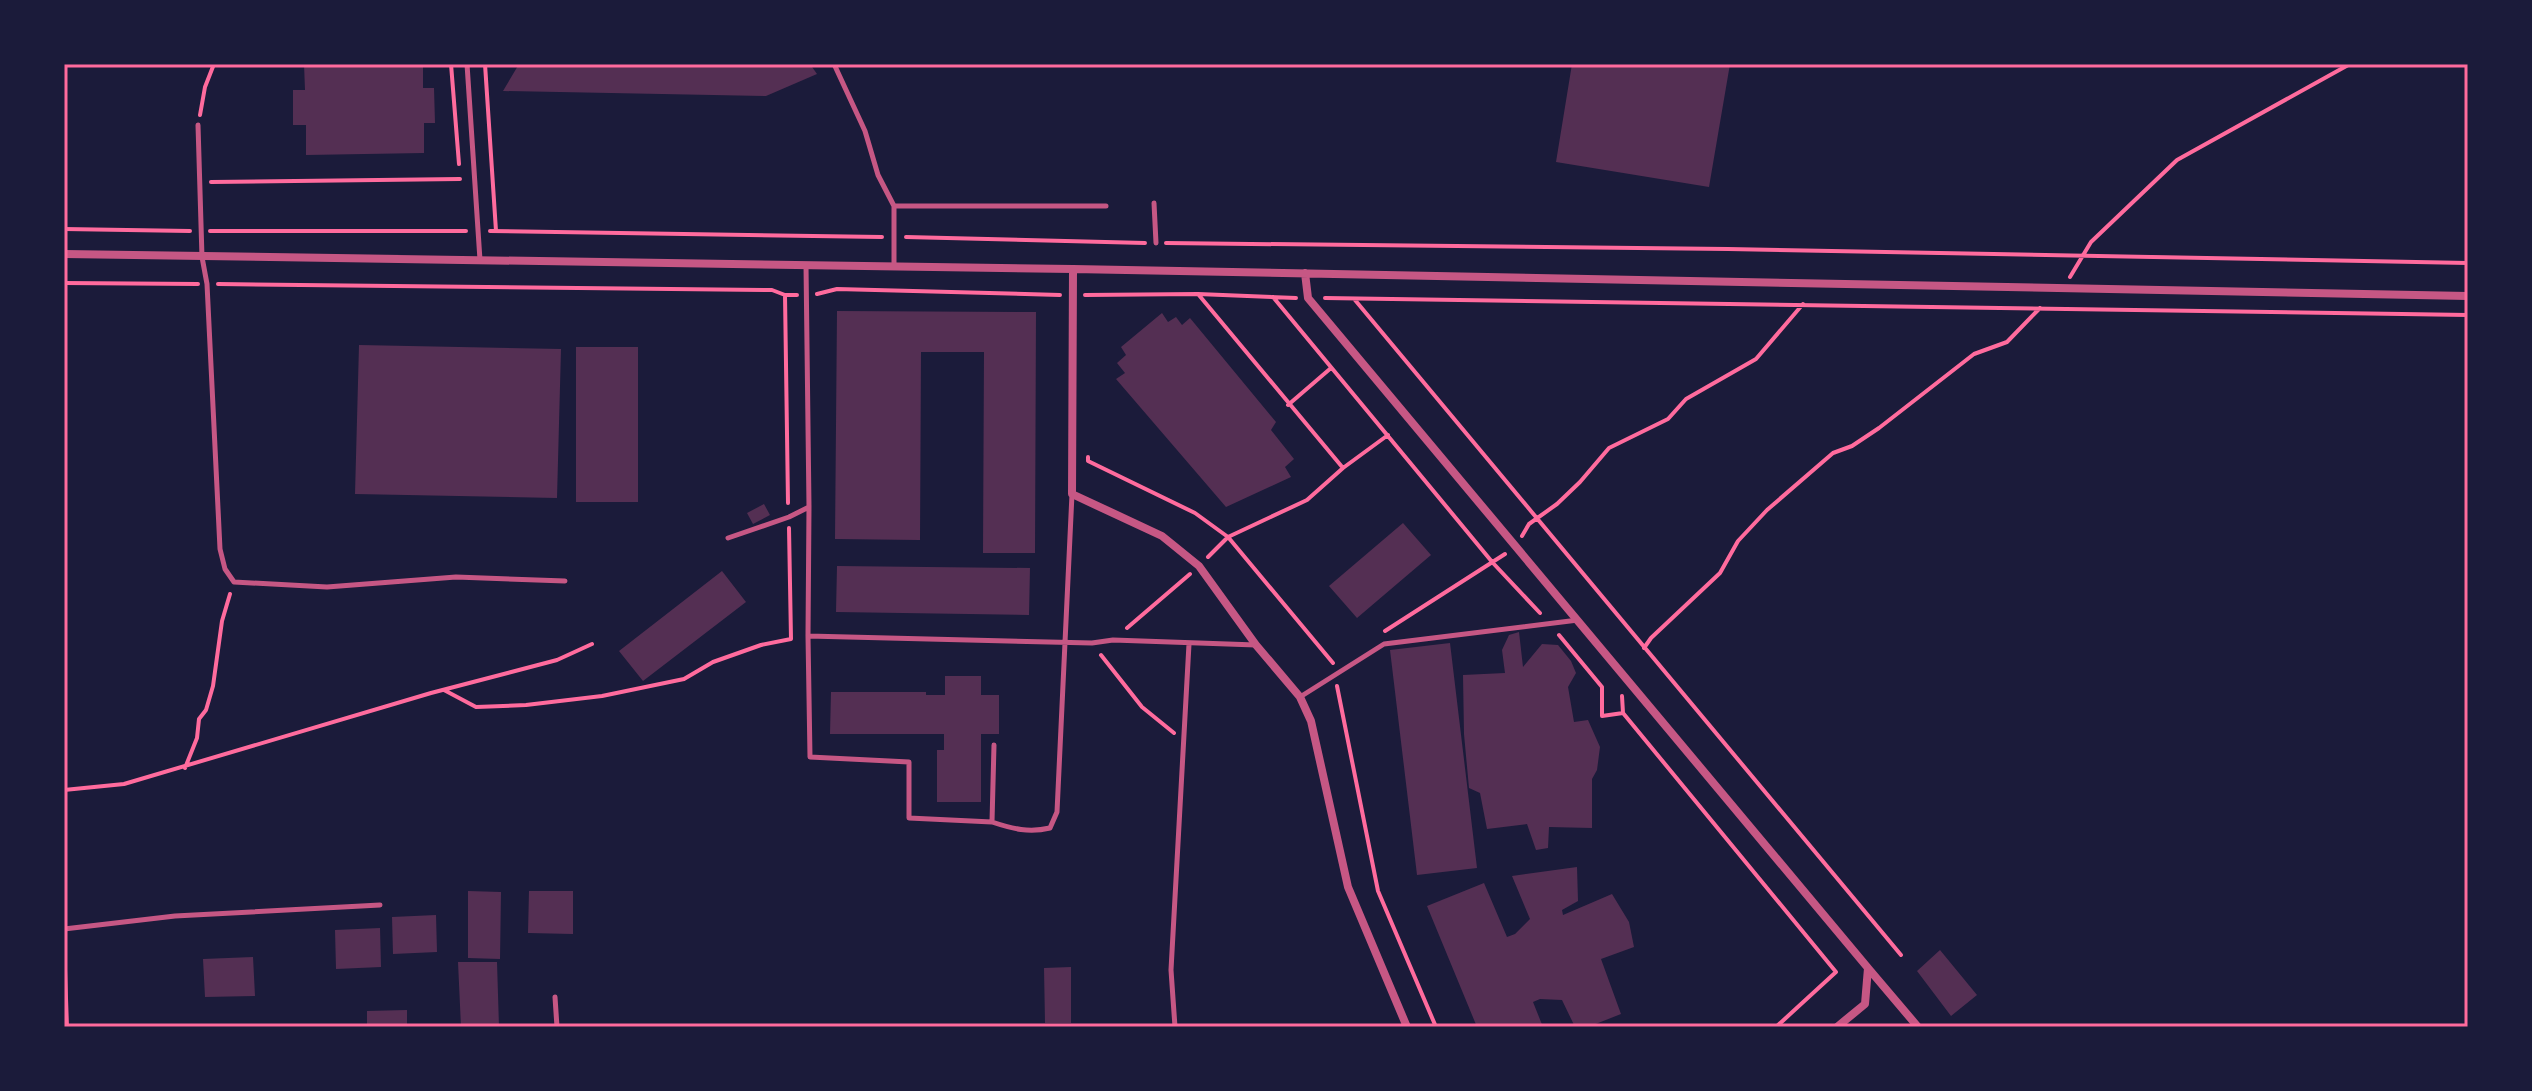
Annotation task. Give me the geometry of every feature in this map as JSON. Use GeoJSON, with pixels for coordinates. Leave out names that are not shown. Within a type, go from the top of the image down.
{"type":"FeatureCollection","features":[{"type":"Feature","properties":{"kind":"street"},"geometry":{"type":"LineString","coordinates":[[64,254],[1305,273],[2468,296]]}},
{"type":"Feature","properties":{"kind":"street"},"geometry":{"type":"LineString","coordinates":[[1073,269],[1072,494],[1162,536],[1199,566],[1256,645],[1300,697],[1311,721],[1348,887],[1407,1027]]}},
{"type":"Feature","properties":{"kind":"street"},"geometry":{"type":"LineString","coordinates":[[1305,273],[1308,298],[1868,968],[1865,1004],[1837,1027]]}},
{"type":"Feature","properties":{"kind":"street"},"geometry":{"type":"LineString","coordinates":[[1852,949],[1918,1027]]}},
{"type":"Feature","properties":{"kind":"lane"},"geometry":{"type":"LineString","coordinates":[[467,64],[480,261]]}},
{"type":"Feature","properties":{"kind":"lane"},"geometry":{"type":"LineString","coordinates":[[834,64],[865,131],[878,175],[894,206],[894,267]]}},
{"type":"Feature","properties":{"kind":"lane"},"geometry":{"type":"LineString","coordinates":[[198,125],[202,257],[207,284],[220,549],[225,569],[234,582],[327,587],[456,577],[565,581]]}},
{"type":"Feature","properties":{"kind":"lane"},"geometry":{"type":"LineString","coordinates":[[1154,203],[1156,243]]}},
{"type":"Feature","properties":{"kind":"lane"},"geometry":{"type":"LineString","coordinates":[[894,206],[1106,206]]}},
{"type":"Feature","properties":{"kind":"lane"},"geometry":{"type":"LineString","coordinates":[[806,265],[810,757],[909,762],[909,818],[992,822],[1018,831],[1050,828],[1057,812],[1072,494]]}},
{"type":"Feature","properties":{"kind":"lane"},"geometry":{"type":"LineString","coordinates":[[728,538],[809,507]]}},
{"type":"Feature","properties":{"kind":"lane"},"geometry":{"type":"LineString","coordinates":[[1300,697],[1384,644],[1579,620]]}},
{"type":"Feature","properties":{"kind":"lane"},"geometry":{"type":"LineString","coordinates":[[808,636],[1256,645]]}},
{"type":"Feature","properties":{"kind":"lane"},"geometry":{"type":"LineString","coordinates":[[1175,1027],[1171,970],[1189,644]]}},
{"type":"Feature","properties":{"kind":"lane"},"geometry":{"type":"LineString","coordinates":[[992,822],[994,745]]}},
{"type":"Feature","properties":{"kind":"lane"},"geometry":{"type":"LineString","coordinates":[[64,929],[175,916],[380,905]]}},
{"type":"Feature","properties":{"kind":"lane"},"geometry":{"type":"LineString","coordinates":[[555,997],[557,1027]]}},
{"type":"Feature","properties":{"kind":"path"},"geometry":{"type":"LineString","coordinates":[[198,125],[205,87],[214,64]]}},
{"type":"Feature","properties":{"kind":"path"},"geometry":{"type":"LineString","coordinates":[[451,64],[459,164]]}},
{"type":"Feature","properties":{"kind":"path"},"geometry":{"type":"LineString","coordinates":[[485,64],[496,231]]}},
{"type":"Feature","properties":{"kind":"path"},"geometry":{"type":"LineString","coordinates":[[1644,648],[1720,573],[1738,541],[1767,510],[1833,453],[1852,446],[1879,428],[1974,354],[2007,342],[2046,299],[2064,288],[2091,242],[2177,160],[2350,64]]}},
{"type":"Feature","properties":{"kind":"path"},"geometry":{"type":"LineString","coordinates":[[200,182],[460,179],[462,192]]}},
{"type":"Feature","properties":{"kind":"path"},"geometry":{"type":"LineString","coordinates":[[464,218],[465,231]]}},
{"type":"Feature","properties":{"kind":"path"},"geometry":{"type":"LineString","coordinates":[[64,229],[496,231],[2468,263]]}},
{"type":"Feature","properties":{"kind":"path"},"geometry":{"type":"LineString","coordinates":[[64,283],[740,289],[772,290],[785,295],[821,294],[837,289],[2468,315]]}},
{"type":"Feature","properties":{"kind":"path"},"geometry":{"type":"LineString","coordinates":[[1198,294],[1343,468]]}},
{"type":"Feature","properties":{"kind":"path"},"geometry":{"type":"LineString","coordinates":[[444,690],[476,707],[602,696],[684,679],[713,662],[761,645],[791,639],[785,295]]}},
{"type":"Feature","properties":{"kind":"path"},"geometry":{"type":"LineString","coordinates":[[1273,297],[1493,563],[1602,687],[1602,716],[1623,713],[1836,972],[1776,1027]]}},
{"type":"Feature","properties":{"kind":"path"},"geometry":{"type":"LineString","coordinates":[[1353,298],[1901,955]]}},
{"type":"Feature","properties":{"kind":"path"},"geometry":{"type":"LineString","coordinates":[[1372,639],[1493,563],[1516,545],[1529,524],[1557,504],[1609,448],[1668,419],[1686,399],[1756,359],[1803,304]]}},
{"type":"Feature","properties":{"kind":"path"},"geometry":{"type":"LineString","coordinates":[[1288,405],[1331,368]]}},
{"type":"Feature","properties":{"kind":"path"},"geometry":{"type":"LineString","coordinates":[[1113,640],[1228,537],[1307,500],[1343,468],[1388,435]]}},
{"type":"Feature","properties":{"kind":"path"},"geometry":{"type":"LineString","coordinates":[[1088,446],[1088,461],[1195,513],[1228,537],[1332,664],[1345,656]]}},
{"type":"Feature","properties":{"kind":"path"},"geometry":{"type":"LineString","coordinates":[[185,768],[197,738],[199,719],[206,710],[213,686],[222,621],[234,582]]}},
{"type":"Feature","properties":{"kind":"path"},"geometry":{"type":"LineString","coordinates":[[1092,643],[1142,707],[1183,741]]}},
{"type":"Feature","properties":{"kind":"path"},"geometry":{"type":"LineString","coordinates":[[64,790],[124,784],[185,768],[444,690],[557,660],[592,644]]}},
{"type":"Feature","properties":{"kind":"path"},"geometry":{"type":"LineString","coordinates":[[1335,675],[1378,891],[1436,1027]]}},
{"type":"Feature","properties":{"kind":"path"},"geometry":{"type":"LineString","coordinates":[[64,936],[67,1027]]}},
{"type":"Feature","properties":{"kind":"building"},"geometry":{"type":"Polygon","coordinates":[[[304,64],[423,64],[423,88],[434,88],[435,123],[424,123],[424,153],[306,155],[306,125],[293,125],[293,90],[305,90],[304,64]]]}},
{"type":"Feature","properties":{"kind":"building"},"geometry":{"type":"Polygon","coordinates":[[[519,64],[810,64],[817,74],[766,96],[503,91],[519,64]]]}},
{"type":"Feature","properties":{"kind":"building"},"geometry":{"type":"Polygon","coordinates":[[[1572,64],[1730,64],[1709,187],[1556,162],[1572,64]]]}},
{"type":"Feature","properties":{"kind":"building"},"geometry":{"type":"Polygon","coordinates":[[[837,311],[1036,312],[1035,553],[983,553],[984,352],[921,352],[920,540],[835,539],[837,311]]]}},
{"type":"Feature","properties":{"kind":"building"},"geometry":{"type":"Polygon","coordinates":[[[1162,313],[1168,322],[1176,317],[1182,325],[1190,318],[1276,422],[1271,430],[1294,459],[1285,467],[1291,477],[1226,507],[1116,379],[1125,373],[1117,363],[1126,355],[1121,347],[1162,313]]]}},
{"type":"Feature","properties":{"kind":"building"},"geometry":{"type":"Polygon","coordinates":[[[359,345],[561,349],[557,498],[355,494],[359,345]]]}},
{"type":"Feature","properties":{"kind":"building"},"geometry":{"type":"Polygon","coordinates":[[[576,347],[638,347],[638,502],[576,502],[576,347]]]}},
{"type":"Feature","properties":{"kind":"building"},"geometry":{"type":"Polygon","coordinates":[[[764,504],[770,515],[753,524],[747,513],[764,504]]]}},
{"type":"Feature","properties":{"kind":"building"},"geometry":{"type":"Polygon","coordinates":[[[1403,523],[1431,555],[1357,618],[1329,586],[1403,523]]]}},
{"type":"Feature","properties":{"kind":"building"},"geometry":{"type":"Polygon","coordinates":[[[837,566],[1030,568],[1029,615],[836,612],[837,566]]]}},
{"type":"Feature","properties":{"kind":"building"},"geometry":{"type":"Polygon","coordinates":[[[722,571],[746,602],[643,681],[619,651],[722,571]]]}},
{"type":"Feature","properties":{"kind":"building"},"geometry":{"type":"Polygon","coordinates":[[[1519,632],[1523,667],[1542,644],[1558,645],[1571,661],[1576,673],[1568,687],[1574,722],[1588,720],[1600,747],[1597,770],[1592,779],[1592,828],[1549,827],[1548,848],[1536,850],[1527,824],[1487,829],[1480,793],[1469,788],[1464,734],[1463,675],[1505,673],[1502,650],[1509,635],[1519,632]]]}},
{"type":"Feature","properties":{"kind":"building"},"geometry":{"type":"Polygon","coordinates":[[[1450,643],[1477,868],[1417,875],[1390,650],[1450,643]]]}},
{"type":"Feature","properties":{"kind":"building"},"geometry":{"type":"Polygon","coordinates":[[[945,676],[981,676],[981,695],[999,695],[999,734],[981,734],[981,802],[937,802],[937,750],[944,750],[944,734],[830,734],[831,692],[926,692],[926,695],[945,695],[945,676]]]}},
{"type":"Feature","properties":{"kind":"building"},"geometry":{"type":"Polygon","coordinates":[[[1577,867],[1578,901],[1562,910],[1563,915],[1612,894],[1629,922],[1634,947],[1601,959],[1621,1014],[1588,1027],[1575,1027],[1562,1000],[1540,999],[1533,1002],[1543,1027],[1477,1027],[1427,906],[1484,883],[1507,937],[1515,934],[1530,919],[1512,876],[1577,867]]]}},
{"type":"Feature","properties":{"kind":"building"},"geometry":{"type":"Polygon","coordinates":[[[468,891],[501,892],[500,959],[468,958],[468,891]]]}},
{"type":"Feature","properties":{"kind":"building"},"geometry":{"type":"Polygon","coordinates":[[[529,891],[573,891],[573,934],[528,933],[529,891]]]}},
{"type":"Feature","properties":{"kind":"building"},"geometry":{"type":"Polygon","coordinates":[[[436,915],[437,952],[393,954],[392,917],[436,915]]]}},
{"type":"Feature","properties":{"kind":"building"},"geometry":{"type":"Polygon","coordinates":[[[380,928],[381,967],[336,969],[335,930],[380,928]]]}},
{"type":"Feature","properties":{"kind":"building"},"geometry":{"type":"Polygon","coordinates":[[[1940,950],[1977,995],[1951,1016],[1917,971],[1940,950]]]}},
{"type":"Feature","properties":{"kind":"building"},"geometry":{"type":"Polygon","coordinates":[[[253,957],[255,996],[205,997],[203,959],[253,957]]]}},
{"type":"Feature","properties":{"kind":"building"},"geometry":{"type":"Polygon","coordinates":[[[458,962],[497,962],[499,1027],[461,1027],[458,962]]]}},
{"type":"Feature","properties":{"kind":"building"},"geometry":{"type":"Polygon","coordinates":[[[1071,967],[1071,1023],[1045,1023],[1044,968],[1071,967]]]}},
{"type":"Feature","properties":{"kind":"building"},"geometry":{"type":"Polygon","coordinates":[[[407,1010],[407,1027],[367,1027],[367,1011],[407,1010]]]}}]}
